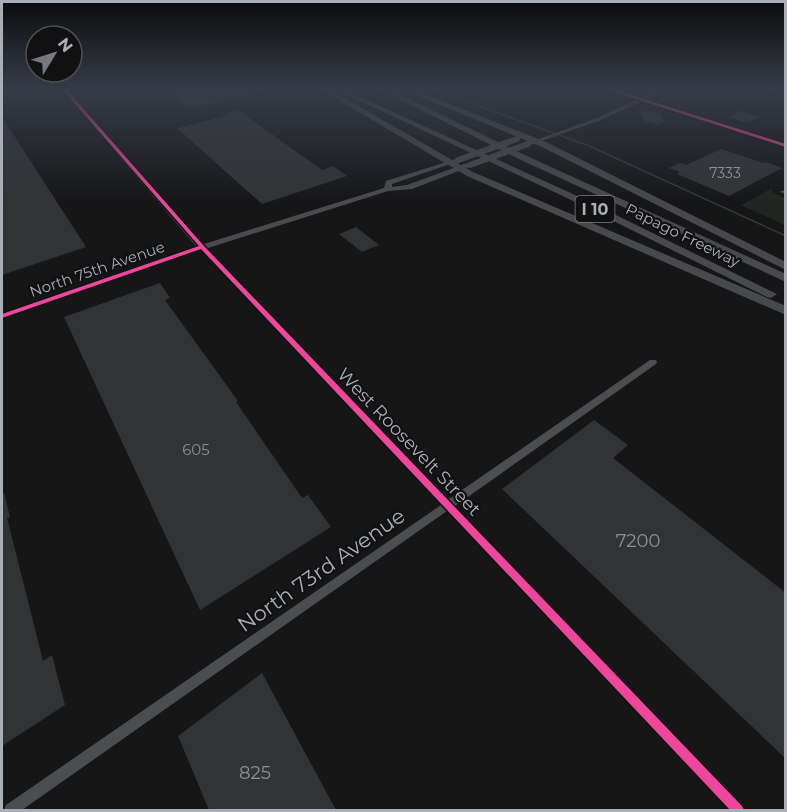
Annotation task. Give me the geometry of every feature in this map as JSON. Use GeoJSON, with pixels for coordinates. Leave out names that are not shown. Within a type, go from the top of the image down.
{"type":"FeatureCollection","features":[{"type":"Feature","properties":{"kind":"highway"},"geometry":{"type":"LineString","coordinates":[[392,127],[459,164],[786,311]]}},
{"type":"Feature","properties":{"kind":"highway","name":"Papago Freeway"},"geometry":{"type":"LineString","coordinates":[[420,127],[570,196],[786,301]]}},
{"type":"Feature","properties":{"kind":"highway","name":"Papago Freeway"},"geometry":{"type":"LineString","coordinates":[[466,127],[524,158],[786,279]]}},
{"type":"Feature","properties":{"kind":"highway"},"geometry":{"type":"LineString","coordinates":[[494,127],[530,140],[786,267]]}},
{"type":"Feature","properties":{"kind":"main road","name":"West Roosevelt Street"},"geometry":{"type":"LineString","coordinates":[[97,127],[202,247]]}},
{"type":"Feature","properties":{"kind":"main road","name":"North 75th Avenue"},"geometry":{"type":"LineString","coordinates":[[2,316],[202,247],[387,189],[399,189],[517,139],[530,140],[540,131],[554,127]]}},
{"type":"Feature","properties":{"kind":"main road"},"geometry":{"type":"LineString","coordinates":[[562,132],[571,127]]}},
{"type":"Feature","properties":{"kind":"main road","name":"North 75th Avenue"},"geometry":{"type":"LineString","coordinates":[[387,189],[389,183],[459,164],[574,127]]}},
{"type":"Feature","properties":{"kind":"main road"},"geometry":{"type":"LineString","coordinates":[[726,127],[786,146]]}},
{"type":"Feature","properties":{"kind":"street","name":"West Roosevelt Street"},"geometry":{"type":"LineString","coordinates":[[202,247],[738,810]]}},
{"type":"Feature","properties":{"kind":"street","name":"North 73rd Avenue"},"geometry":{"type":"LineString","coordinates":[[11,810],[653,362]]}},
{"type":"Feature","properties":{"kind":"shaded area"},"geometry":{"type":"Polygon","coordinates":[[[772,188],[773,193],[785,198],[785,225],[741,205],[772,188]]]}},
{"type":"Feature","properties":{"kind":"building"},"geometry":{"type":"Polygon","coordinates":[[[2,127],[8,127],[86,247],[2,275],[2,127]]]}},
{"type":"Feature","properties":{"kind":"building"},"geometry":{"type":"Polygon","coordinates":[[[262,127],[322,170],[333,166],[347,176],[262,204],[177,128],[262,127]]]}},
{"type":"Feature","properties":{"kind":"building"},"geometry":{"type":"Polygon","coordinates":[[[721,149],[782,168],[729,196],[677,174],[680,172],[669,168],[680,163],[686,165],[721,149]]]}},
{"type":"Feature","properties":{"kind":"building"},"geometry":{"type":"Polygon","coordinates":[[[356,227],[379,245],[362,252],[339,234],[356,227]]]}},
{"type":"Feature","properties":{"kind":"building"},"geometry":{"type":"Polygon","coordinates":[[[160,283],[170,298],[165,300],[238,401],[236,402],[302,498],[308,495],[331,527],[200,610],[64,317],[160,283]]]}},
{"type":"Feature","properties":{"kind":"building"},"geometry":{"type":"Polygon","coordinates":[[[594,420],[628,445],[613,458],[786,593],[786,759],[502,489],[594,420]]]}},
{"type":"Feature","properties":{"kind":"building"},"geometry":{"type":"Polygon","coordinates":[[[2,493],[4,493],[10,517],[7,518],[43,661],[52,655],[65,705],[2,746],[2,493]]]}},
{"type":"Feature","properties":{"kind":"building"},"geometry":{"type":"Polygon","coordinates":[[[262,673],[336,810],[209,810],[178,736],[262,673]]]}},
{"type":"Feature","properties":{"kind":"waterway"},"geometry":{"type":"LineString","coordinates":[[537,127],[587,145],[786,236]]}},
{"type":"Feature","properties":{"kind":"cycle path"},"geometry":{"type":"LineString","coordinates":[[97,127],[202,247],[738,810]]}},
{"type":"Feature","properties":{"kind":"cycle path"},"geometry":{"type":"LineString","coordinates":[[726,127],[786,146]]}},
{"type":"Feature","properties":{"kind":"cycle path"},"geometry":{"type":"LineString","coordinates":[[2,316],[202,247]]}}]}
